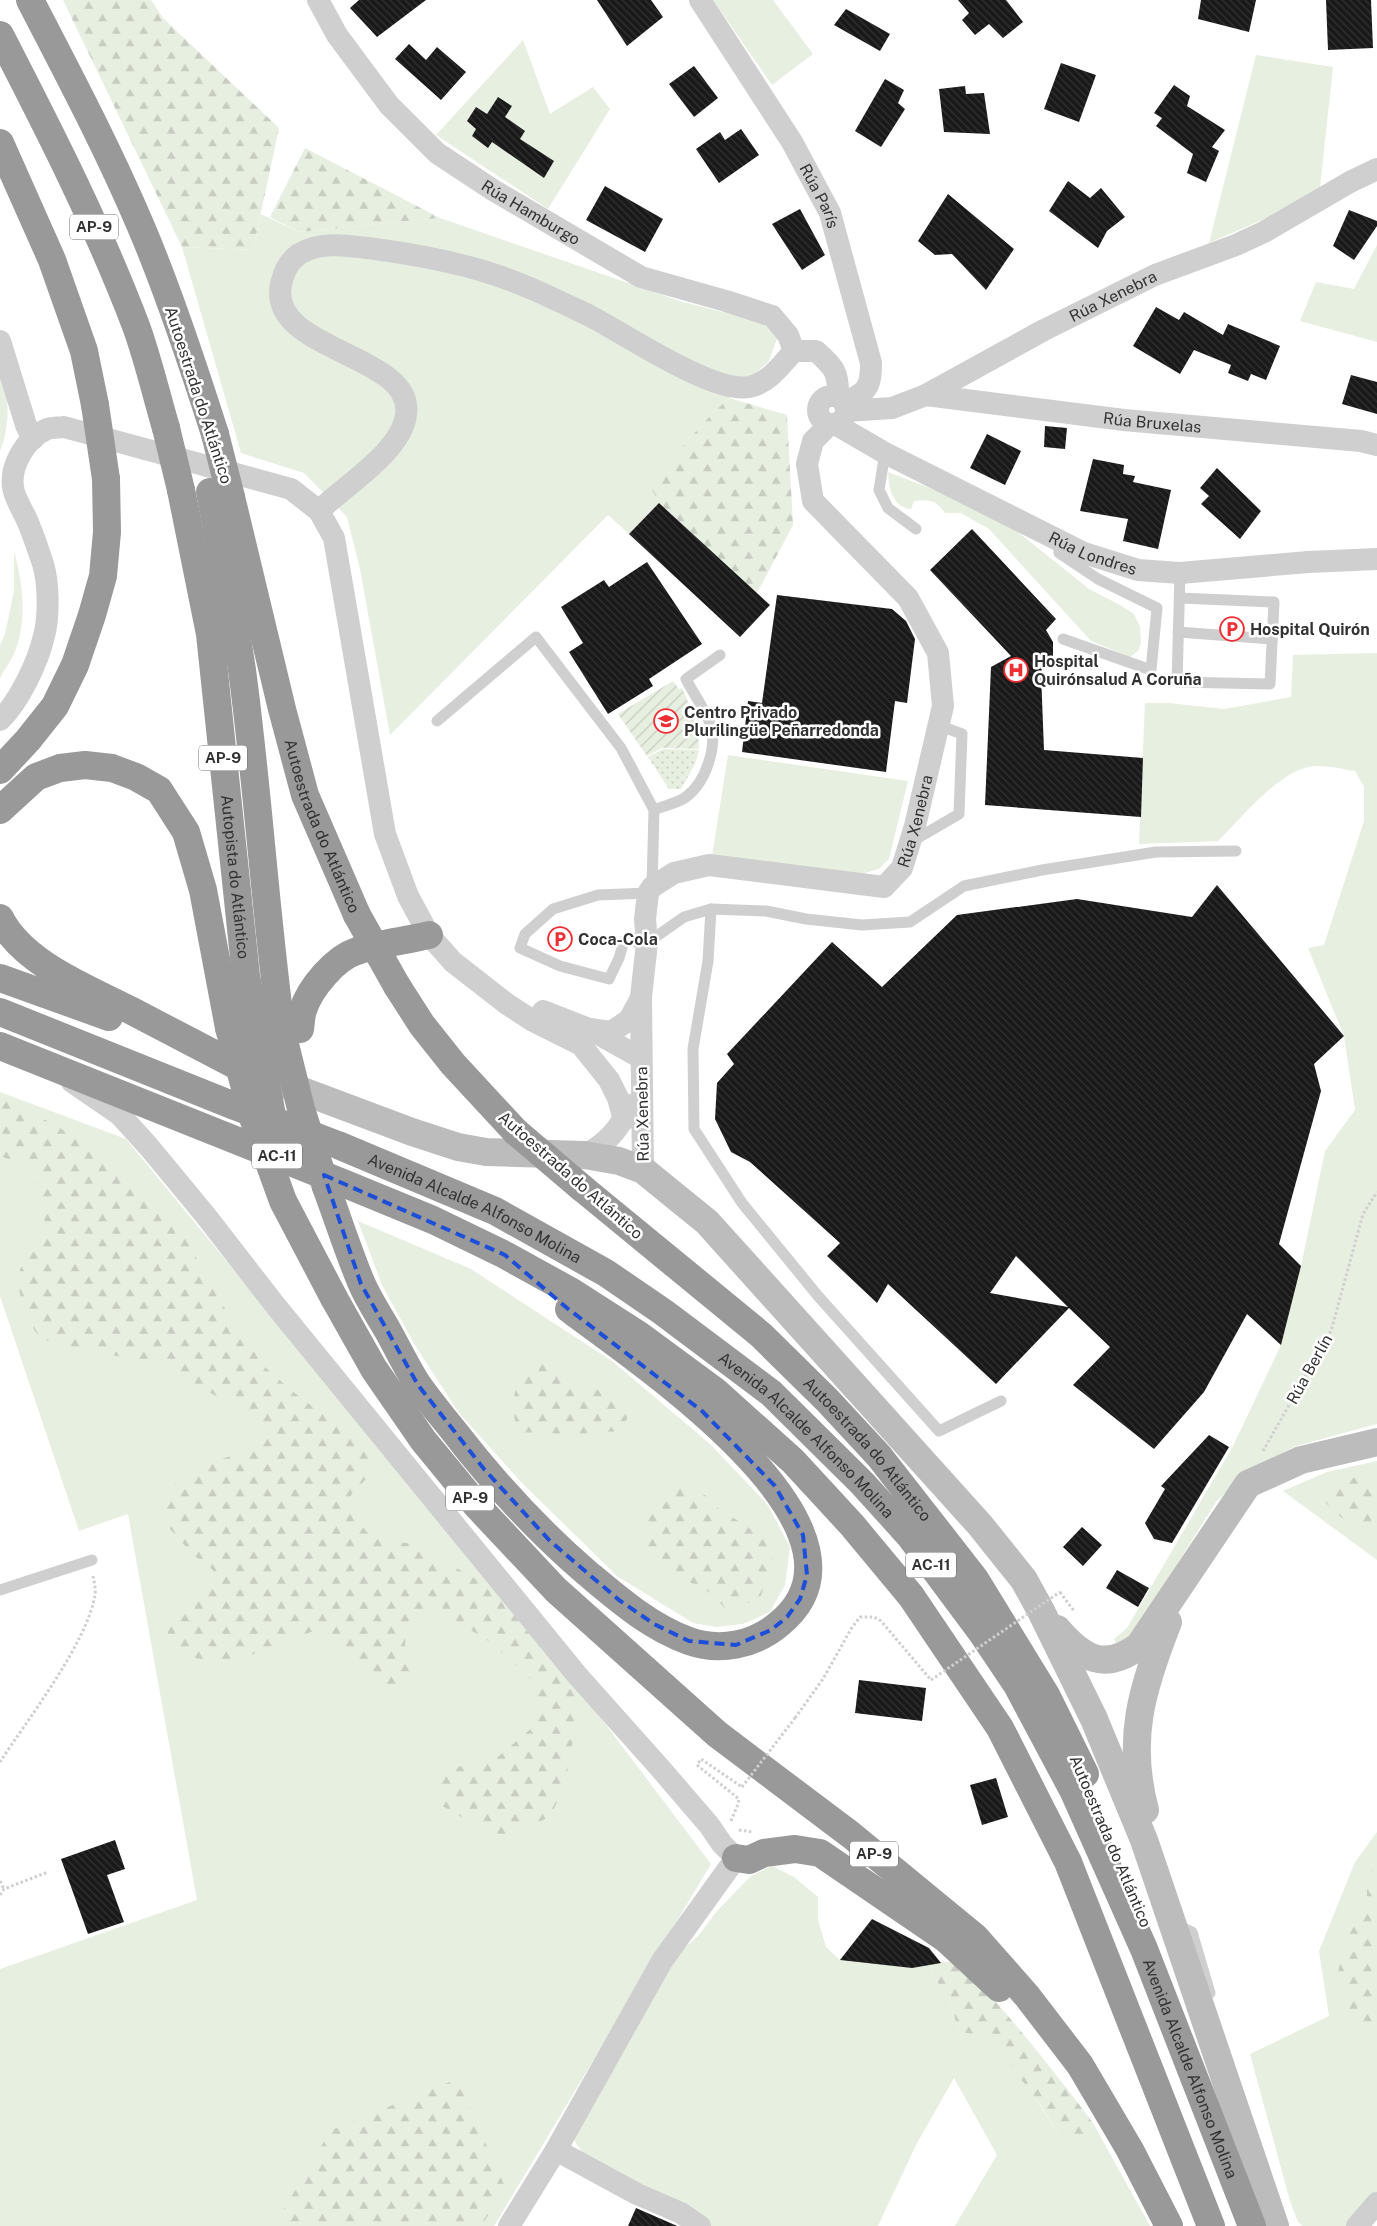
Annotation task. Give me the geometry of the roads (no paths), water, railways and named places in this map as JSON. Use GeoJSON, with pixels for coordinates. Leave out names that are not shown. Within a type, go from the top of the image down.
{"type":"FeatureCollection","features":[{"type":"Feature","properties":{"kind":"highway","name":"Autoestrada do Atlántico"},"geometry":{"type":"LineString","coordinates":[[30,0],[87,110],[142,230],[182,336],[220,494],[305,795],[356,916],[422,1025],[453,1064],[516,1132],[761,1335],[879,1456],[975,1580],[1046,1695],[1097,1799],[1271,2223]]}},
{"type":"Feature","properties":{"kind":"highway","name":"Autopista do Atlántico"},"geometry":{"type":"LineString","coordinates":[[0,35],[62,156],[107,257],[136,327],[166,428],[181,490],[210,634],[246,976],[279,1028]]}},
{"type":"Feature","properties":{"kind":"highway"},"geometry":{"type":"LineString","coordinates":[[0,142],[52,260],[84,351],[95,405],[106,479],[107,532],[102,576],[78,657],[55,706],[28,740],[0,770]]}},
{"type":"Feature","properties":{"kind":"highway"},"geometry":{"type":"LineString","coordinates":[[220,494],[230,593],[242,672],[279,1028],[301,1109],[326,1187],[362,1284],[418,1385],[484,1469],[550,1541],[612,1594],[654,1624],[689,1641],[722,1646],[736,1645],[751,1641],[771,1630],[787,1616],[800,1599],[809,1561],[803,1535],[794,1515],[775,1486],[702,1411],[567,1308],[505,1254]]}},
{"type":"Feature","properties":{"kind":"highway"},"geometry":{"type":"LineString","coordinates":[[0,810],[36,777],[60,768],[85,765],[112,768],[136,777],[159,790],[186,832],[203,890],[229,1028],[253,1118],[283,1201],[334,1298]]}},
{"type":"Feature","properties":{"kind":"highway"},"geometry":{"type":"LineString","coordinates":[[0,918],[5,928],[29,953],[70,980],[243,1069]]}},
{"type":"Feature","properties":{"kind":"highway"},"geometry":{"type":"LineString","coordinates":[[279,1028],[304,1008],[316,987],[331,967],[344,956],[358,950],[429,935]]}},
{"type":"Feature","properties":{"kind":"highway"},"geometry":{"type":"LineString","coordinates":[[0,978],[88,1009],[243,1069]]}},
{"type":"Feature","properties":{"kind":"highway","name":"Avenida Alcalde Alfonso Molina"},"geometry":{"type":"LineString","coordinates":[[0,1012],[232,1105],[338,1145],[495,1211],[606,1274],[663,1312],[771,1393],[862,1483],[908,1535],[982,1632],[1017,1685],[1074,1792],[1144,1950],[1271,2223]]}},
{"type":"Feature","properties":{"kind":"highway","name":"AP-9"},"geometry":{"type":"LineString","coordinates":[[279,1028],[273,1120],[334,1298],[374,1370],[423,1440],[478,1507],[556,1590],[717,1734],[851,1836],[975,1937],[1027,1996],[1080,2065],[1130,2150],[1169,2226]]}},
{"type":"Feature","properties":{"kind":"highway","name":"Avenida Alcalde Alfonso Molina"},"geometry":{"type":"LineString","coordinates":[[0,1046],[361,1190],[433,1220],[505,1254],[572,1292],[639,1335],[715,1391],[792,1461],[852,1525],[911,1596],[1000,1728],[1068,1862],[1211,2226]]}},
{"type":"Feature","properties":{"kind":"highway"},"geometry":{"type":"LineString","coordinates":[[736,1858],[749,1860],[764,1853],[795,1849],[820,1853],[946,1939],[1080,2065]]}},
{"type":"Feature","properties":{"kind":"main road","name":"Avenida Alcalde Alfonso Molina"},"geometry":{"type":"LineString","coordinates":[[243,1069],[412,1132],[458,1147],[486,1152],[585,1155],[619,1160],[643,1170],[708,1222],[980,1525],[1024,1580],[1042,1611],[1094,1719],[1144,1840],[1222,2068],[1271,2223]]}},
{"type":"Feature","properties":{"kind":"main road"},"geometry":{"type":"LineString","coordinates":[[1042,1611],[1066,1640],[1084,1655],[1098,1660],[1116,1659],[1129,1654],[1139,1646],[1248,1484],[1301,1460],[1377,1442]]}},
{"type":"Feature","properties":{"kind":"main road"},"geometry":{"type":"LineString","coordinates":[[1172,1923],[1168,1888],[1157,1858],[1138,1787],[1135,1744],[1140,1702],[1155,1656],[1186,1577]]}},
{"type":"Feature","properties":{"kind":"street","name":"Rúa Hamburgo"},"geometry":{"type":"LineString","coordinates":[[318,0],[337,35],[389,104],[437,153],[493,190],[641,277],[772,316],[788,336],[794,351]]}},
{"type":"Feature","properties":{"kind":"street","name":"Rúa París"},"geometry":{"type":"LineString","coordinates":[[700,0],[792,142],[830,213],[871,363],[871,381],[862,394],[838,412]]}},
{"type":"Feature","properties":{"kind":"street","name":"Rúa Xenebra"},"geometry":{"type":"LineString","coordinates":[[643,1170],[641,997],[647,943],[645,919],[650,890],[674,873],[709,865],[884,888],[902,868],[943,706],[938,653],[908,598],[813,502],[806,464],[813,441],[838,412],[892,408],[926,395],[1044,330],[1155,275],[1236,245],[1264,232],[1350,182],[1377,169]]}},
{"type":"Feature","properties":{"kind":"street"},"geometry":{"type":"LineString","coordinates":[[319,511],[385,452],[399,434],[406,414],[404,400],[395,384],[378,370],[301,331],[286,312],[280,292],[284,270],[299,254],[319,246],[342,245],[450,262],[507,279],[589,316],[706,380],[728,387],[748,387],[767,381],[794,351],[816,351],[833,366],[838,381],[838,412]]}},
{"type":"Feature","properties":{"kind":"street"},"geometry":{"type":"LineString","coordinates":[[0,342],[26,426],[33,439]]}},
{"type":"Feature","properties":{"kind":"street","name":"Rúa Bruxelas"},"geometry":{"type":"LineString","coordinates":[[926,395],[1124,420],[1361,440],[1377,445]]}},
{"type":"Feature","properties":{"kind":"street","name":"Rúa Londres"},"geometry":{"type":"LineString","coordinates":[[838,412],[885,453],[1084,553],[1138,570],[1180,573],[1308,562],[1377,559]]}},
{"type":"Feature","properties":{"kind":"street"},"geometry":{"type":"LineString","coordinates":[[0,720],[9,712],[32,670],[44,636],[47,604],[44,567],[32,532],[12,487],[14,469],[22,451],[33,439],[46,429],[64,427],[291,489],[319,511],[334,538],[385,834],[408,896],[429,935],[453,962],[482,984],[550,1014],[585,1037],[641,1058]]}},
{"type":"Feature","properties":{"kind":"street"},"geometry":{"type":"LineString","coordinates":[[585,1037],[611,1032],[629,1020],[641,997]]}},
{"type":"Feature","properties":{"kind":"street"},"geometry":{"type":"LineString","coordinates":[[585,1037],[618,1098],[624,1120]]}},
{"type":"Feature","properties":{"kind":"street","name":"Rúa Xenebra"},"geometry":{"type":"LineString","coordinates":[[585,1155],[610,1138],[624,1120],[631,1102],[641,1058]]}},
{"type":"Feature","properties":{"kind":"street"},"geometry":{"type":"LineString","coordinates":[[46,1064],[120,1115],[206,1216],[275,1305],[577,1675],[709,1824],[722,1844],[736,1858],[662,1960],[556,2150],[509,2226]]}},
{"type":"Feature","properties":{"kind":"street"},"geometry":{"type":"LineString","coordinates":[[556,2150],[637,2194],[681,2213],[700,2226]]}},
{"type":"Feature","properties":{"kind":"street"},"geometry":{"type":"LineString","coordinates":[[1357,2226],[1377,2203]]}},
{"type":"Feature","properties":{"kind":"lane"},"geometry":{"type":"LineString","coordinates":[[885,453],[879,490],[888,508],[916,528]]}},
{"type":"Feature","properties":{"kind":"lane"},"geometry":{"type":"LineString","coordinates":[[1058,540],[1059,553],[1098,580],[1157,608],[1151,670],[1063,639]]}},
{"type":"Feature","properties":{"kind":"lane"},"geometry":{"type":"LineString","coordinates":[[1180,573],[1177,682],[1270,684],[1274,602],[1180,598]]}},
{"type":"Feature","properties":{"kind":"lane"},"geometry":{"type":"LineString","coordinates":[[1178,632],[1272,639]]}},
{"type":"Feature","properties":{"kind":"lane"},"geometry":{"type":"LineString","coordinates":[[437,721],[536,637],[621,748],[654,810],[650,890],[598,895],[553,909],[525,934],[520,948],[560,966],[609,979],[624,942],[647,943],[684,918],[711,909],[766,911],[806,919],[862,925],[910,922],[964,886],[1042,870],[1156,852],[1236,851]]}},
{"type":"Feature","properties":{"kind":"lane"},"geometry":{"type":"LineString","coordinates":[[654,810],[686,797],[698,784],[706,769],[712,747],[710,724],[686,679],[720,655]]}},
{"type":"Feature","properties":{"kind":"lane"},"geometry":{"type":"LineString","coordinates":[[910,842],[959,814],[962,734],[938,725]]}},
{"type":"Feature","properties":{"kind":"lane"},"geometry":{"type":"LineString","coordinates":[[711,909],[708,961],[693,1049],[694,1129],[742,1203],[818,1296],[939,1430],[1001,1401]]}},
{"type":"Feature","properties":{"kind":"lane"},"geometry":{"type":"LineString","coordinates":[[0,1590],[92,1560]]}},
{"type":"Feature","properties":{"kind":"lane"},"geometry":{"type":"LineString","coordinates":[[1172,1923],[1192,1932],[1214,2006]]}},
{"type":"Feature","properties":{"kind":"lane"},"geometry":{"type":"LineString","coordinates":[[1219,2024],[1225,2043],[1222,2068]]}},
{"type":"Feature","properties":{"kind":"place","name":"Hospital Quirón"},"geometry":{"type":"Point","coordinates":[1232,629]}},
{"type":"Feature","properties":{"kind":"place","name":"Hospital Quirónsalud A Coruña"},"geometry":{"type":"Point","coordinates":[1016,670]}},
{"type":"Feature","properties":{"kind":"place","name":"Centro Privado Plurilingüe Peñarredonda"},"geometry":{"type":"Point","coordinates":[666,721]}},
{"type":"Feature","properties":{"kind":"place","name":"Coca-Cola"},"geometry":{"type":"Point","coordinates":[560,939]}}]}
